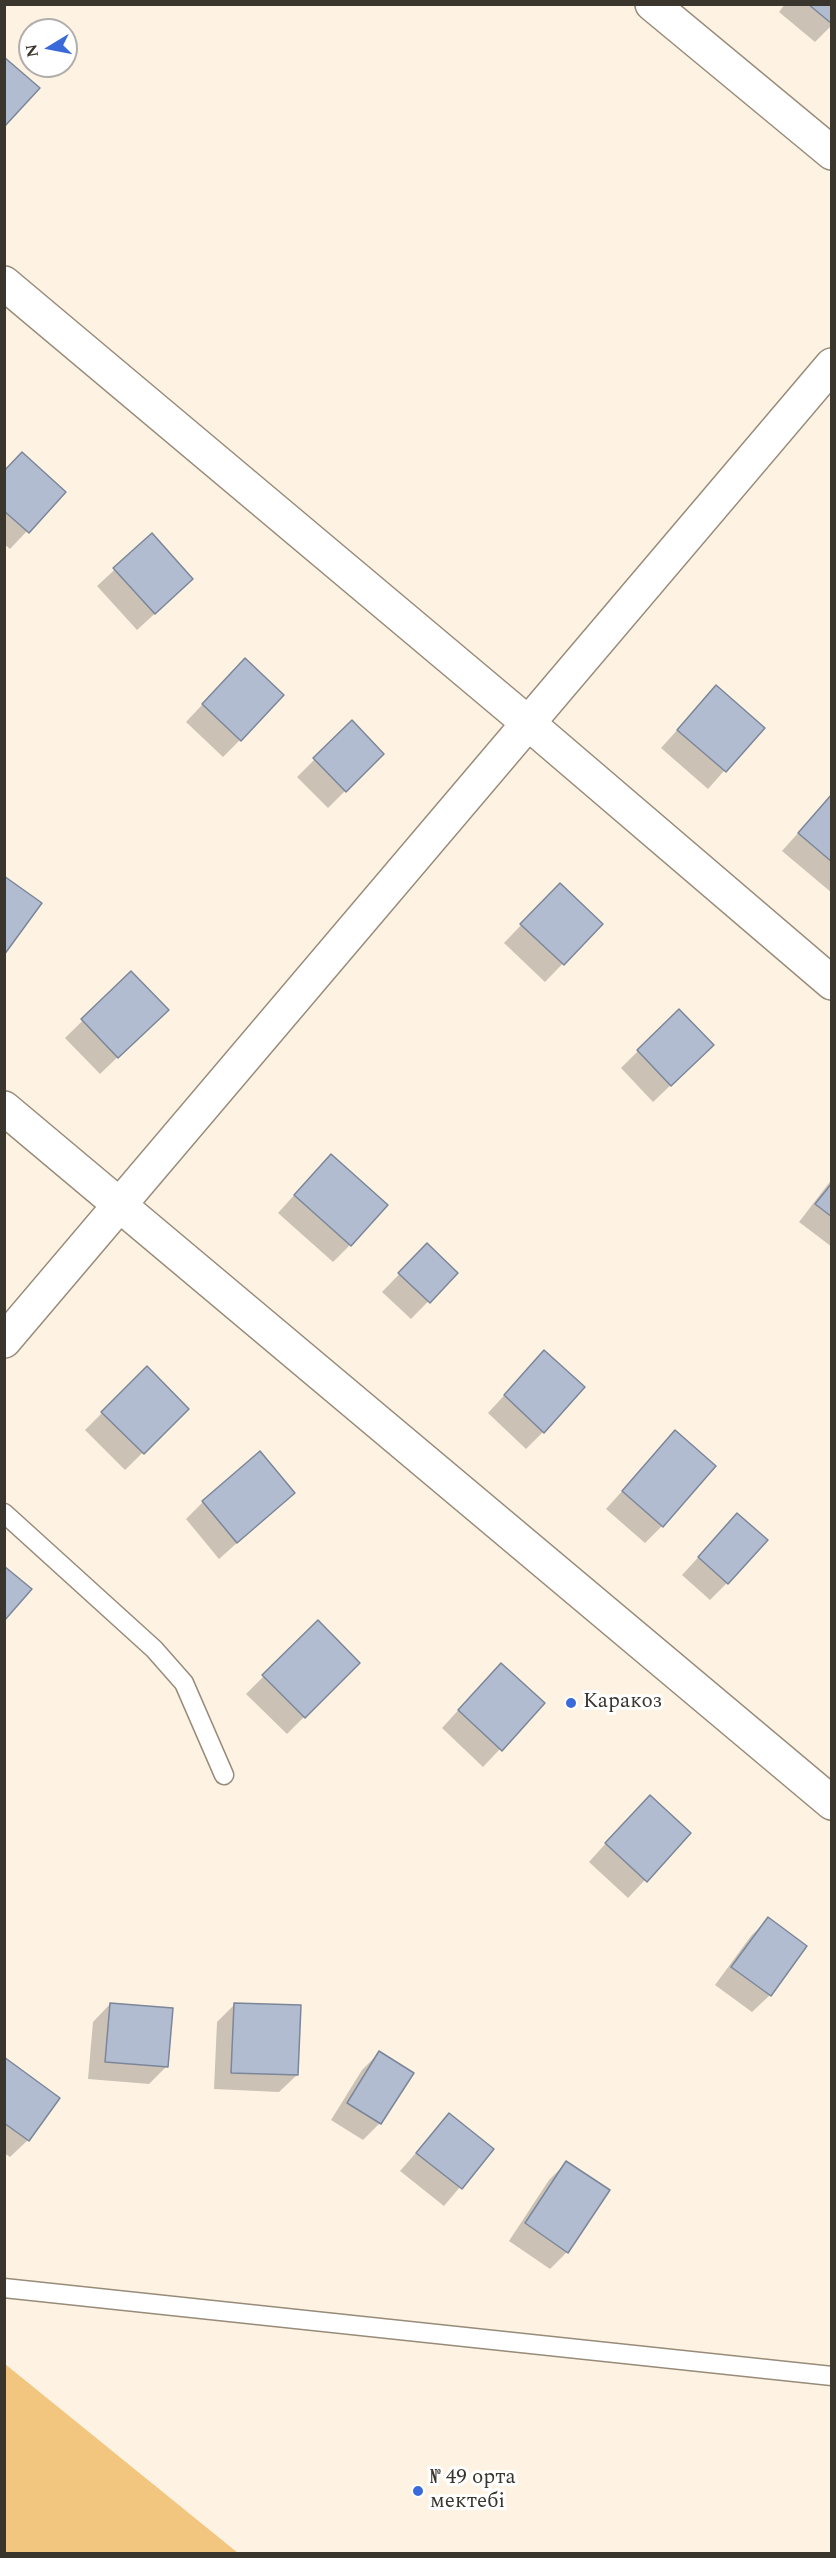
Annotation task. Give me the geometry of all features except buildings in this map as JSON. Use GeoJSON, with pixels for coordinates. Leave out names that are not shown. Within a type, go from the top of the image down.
{"type":"FeatureCollection","features":[{"type":"Feature","properties":{"kind":"street"},"geometry":{"type":"LineString","coordinates":[[652,4],[831,153]]}},
{"type":"Feature","properties":{"kind":"street"},"geometry":{"type":"LineString","coordinates":[[4,283],[528,723],[831,982]]}},
{"type":"Feature","properties":{"kind":"street"},"geometry":{"type":"LineString","coordinates":[[4,1341],[831,365]]}},
{"type":"Feature","properties":{"kind":"street"},"geometry":{"type":"LineString","coordinates":[[4,1108],[831,1803]]}},
{"type":"Feature","properties":{"kind":"lane"},"geometry":{"type":"LineString","coordinates":[[4,1513],[154,1649],[184,1683],[224,1775]]}},
{"type":"Feature","properties":{"kind":"lane"},"geometry":{"type":"LineString","coordinates":[[4,2288],[831,2376]]}},
{"type":"Feature","properties":{"kind":"shaded area"},"geometry":{"type":"Polygon","coordinates":[[[5,2364],[238,2553],[5,2553],[5,2364]]]}},
{"type":"Feature","properties":{"kind":"place","name":"Каракоз"},"geometry":{"type":"Point","coordinates":[571,1703]}},
{"type":"Feature","properties":{"kind":"place","name":"№ 49 орта мектебі"},"geometry":{"type":"Point","coordinates":[418,2491]}}]}
